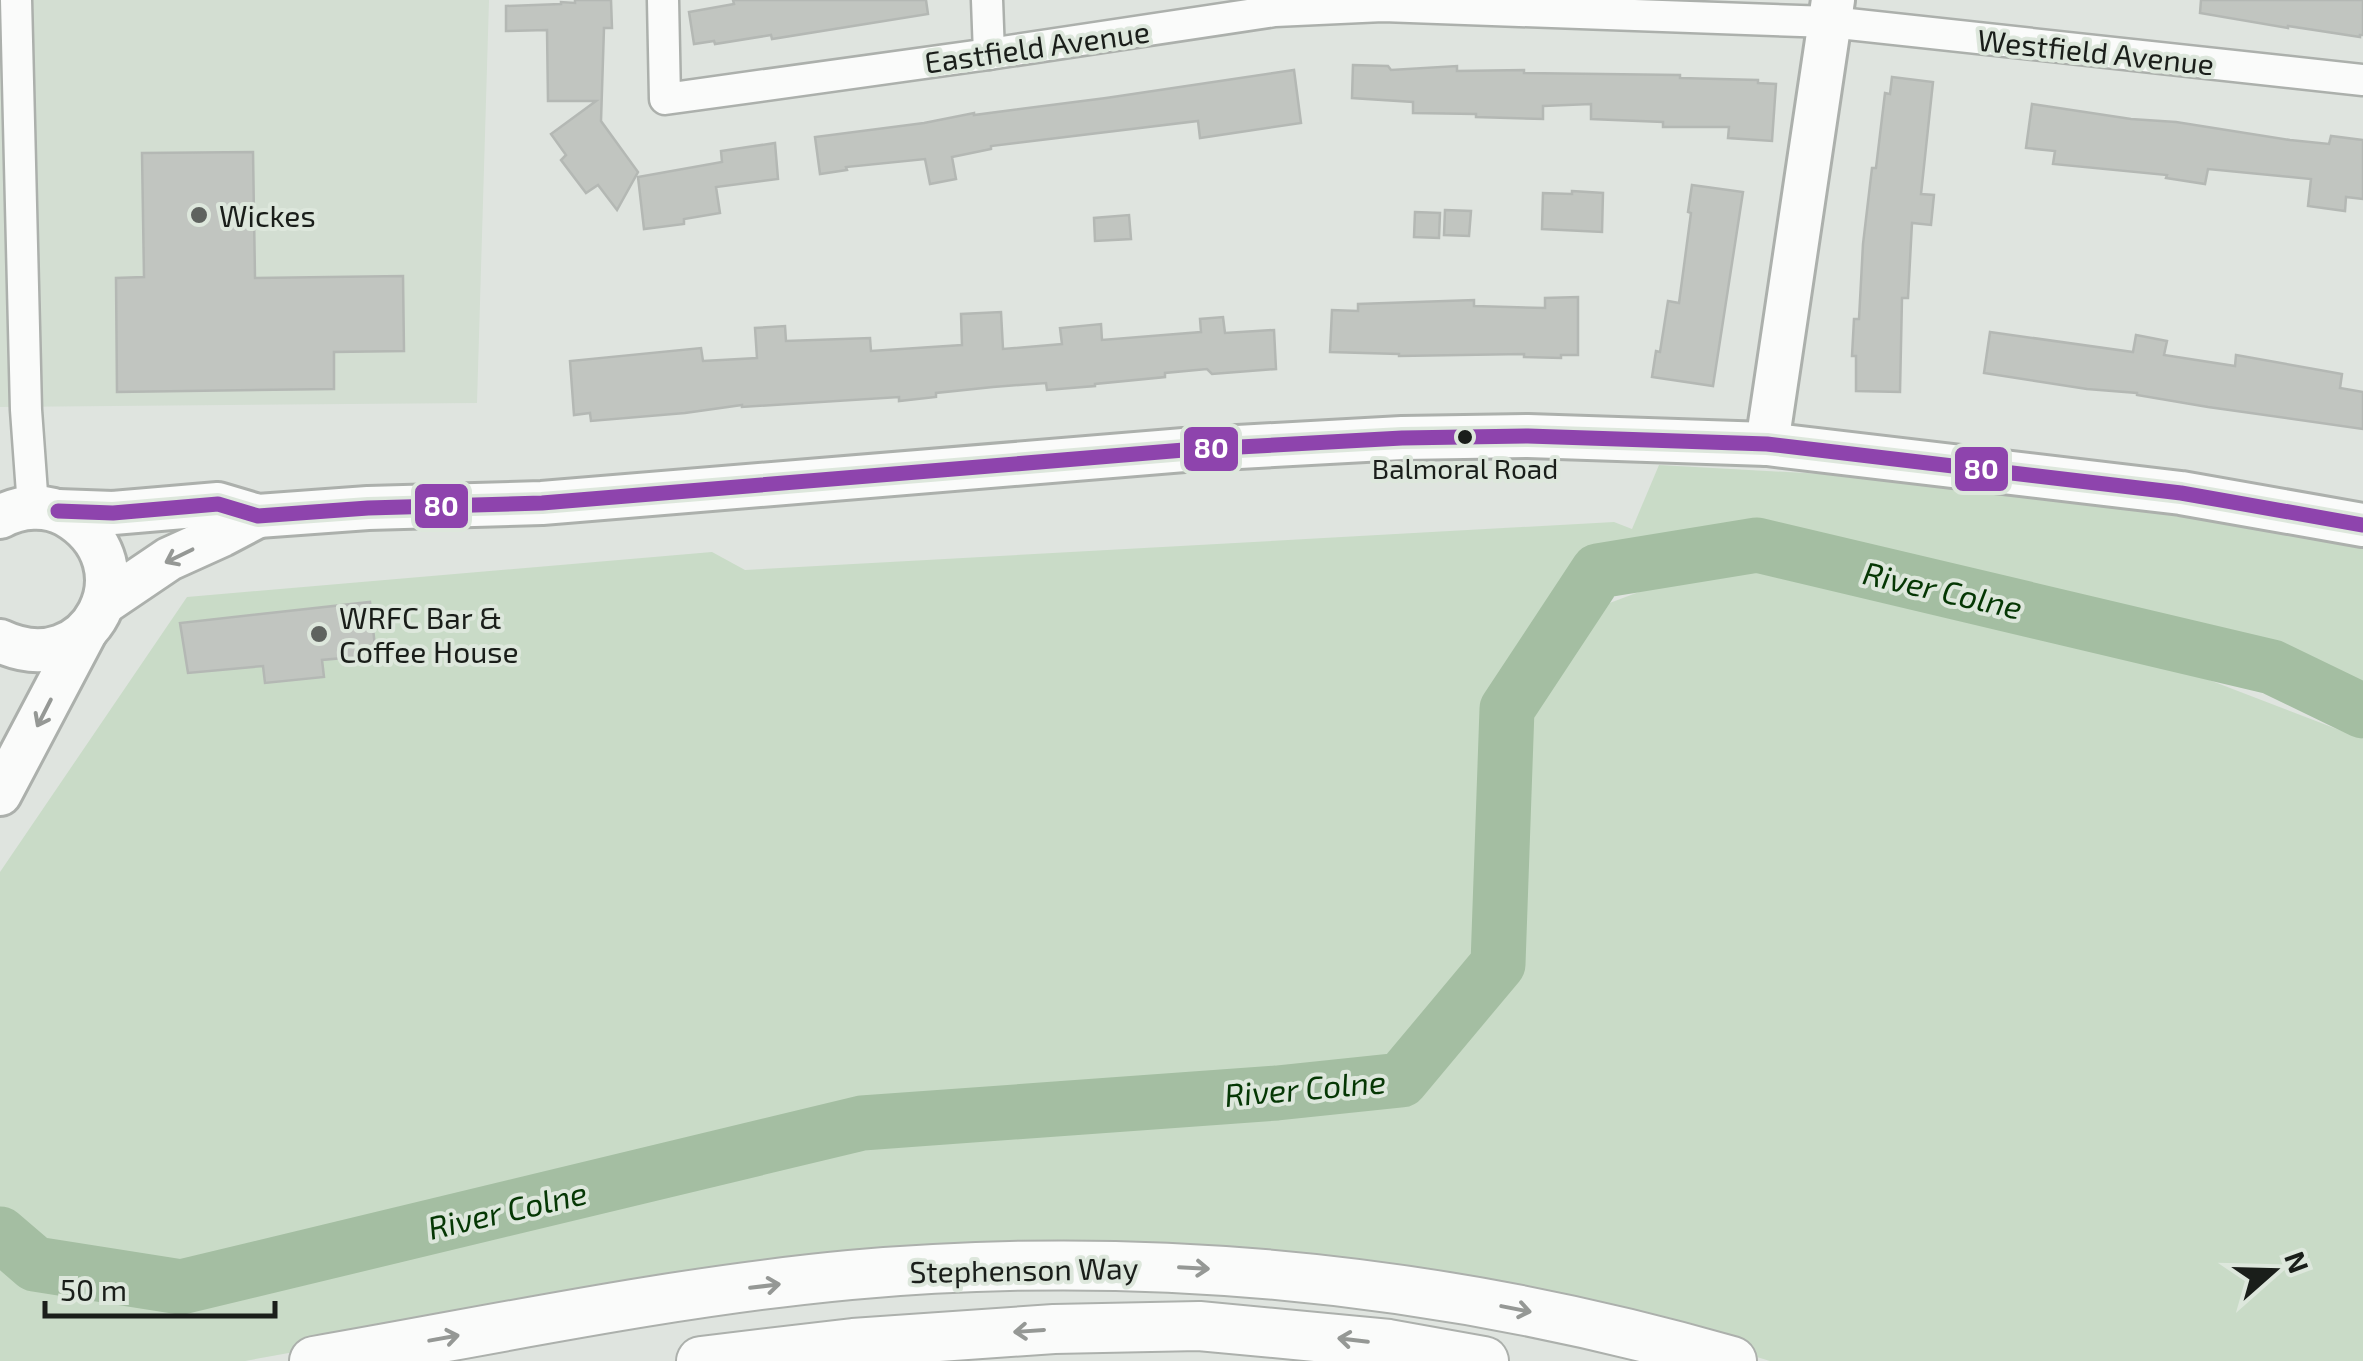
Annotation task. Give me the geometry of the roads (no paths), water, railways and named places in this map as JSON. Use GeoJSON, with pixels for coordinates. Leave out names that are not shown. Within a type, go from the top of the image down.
{"type":"FeatureCollection","features":[{"type":"Feature","properties":{"kind":"main road","name":"Stephenson Way"},"geometry":{"type":"LineString","coordinates":[[314,1361],[585,1312],[752,1287],[915,1270],[1109,1264],[1198,1268],[1389,1287],[1583,1322],[1732,1361]]}},
{"type":"Feature","properties":{"kind":"main road","name":"Stephenson Way"},"geometry":{"type":"LineString","coordinates":[[700,1361],[890,1340],[1054,1329],[1199,1326],[1390,1344],[1484,1361]]}},
{"type":"Feature","properties":{"kind":"street"},"geometry":{"type":"LineString","coordinates":[[16,0],[8,42],[26,410],[19,513]]}},
{"type":"Feature","properties":{"kind":"street","name":"Eastfield Avenue"},"geometry":{"type":"LineString","coordinates":[[662,0],[665,99],[1317,4],[1832,11]]}},
{"type":"Feature","properties":{"kind":"street"},"geometry":{"type":"LineString","coordinates":[[987,0],[989,54]]}},
{"type":"Feature","properties":{"kind":"street"},"geometry":{"type":"LineString","coordinates":[[1767,444],[1832,11]]}},
{"type":"Feature","properties":{"kind":"street","name":"Westfield Avenue"},"geometry":{"type":"LineString","coordinates":[[1832,11],[2363,80]]}},
{"type":"Feature","properties":{"kind":"street"},"geometry":{"type":"LineString","coordinates":[[19,513],[114,513],[218,504],[258,516],[542,503],[998,464],[1316,442],[1528,436],[1767,444],[2181,493],[2363,524]]}},
{"type":"Feature","properties":{"kind":"street"},"geometry":{"type":"LineString","coordinates":[[0,794],[95,617],[108,575],[100,548],[83,525],[19,513]]}},
{"type":"Feature","properties":{"kind":"street"},"geometry":{"type":"LineString","coordinates":[[0,641],[19,650],[46,652],[70,643],[95,617],[170,559],[258,516]]}},
{"type":"Feature","properties":{"kind":"waterway","name":"River Colne"},"geometry":{"type":"LineString","coordinates":[[0,1234],[35,1264],[181,1287],[862,1123],[1277,1093],[1401,1080],[1498,964],[1507,709],[1598,571],[1757,545],[2272,667],[2363,711]]}},
{"type":"Feature","properties":{"kind":"place","name":"Wickes"},"geometry":{"type":"Point","coordinates":[199,215]}},
{"type":"Feature","properties":{"kind":"place","name":"Balmoral Road"},"geometry":{"type":"Point","coordinates":[1465,437]}},
{"type":"Feature","properties":{"kind":"place","name":"WRFC Bar & Coffee House"},"geometry":{"type":"Point","coordinates":[319,634]}}]}
